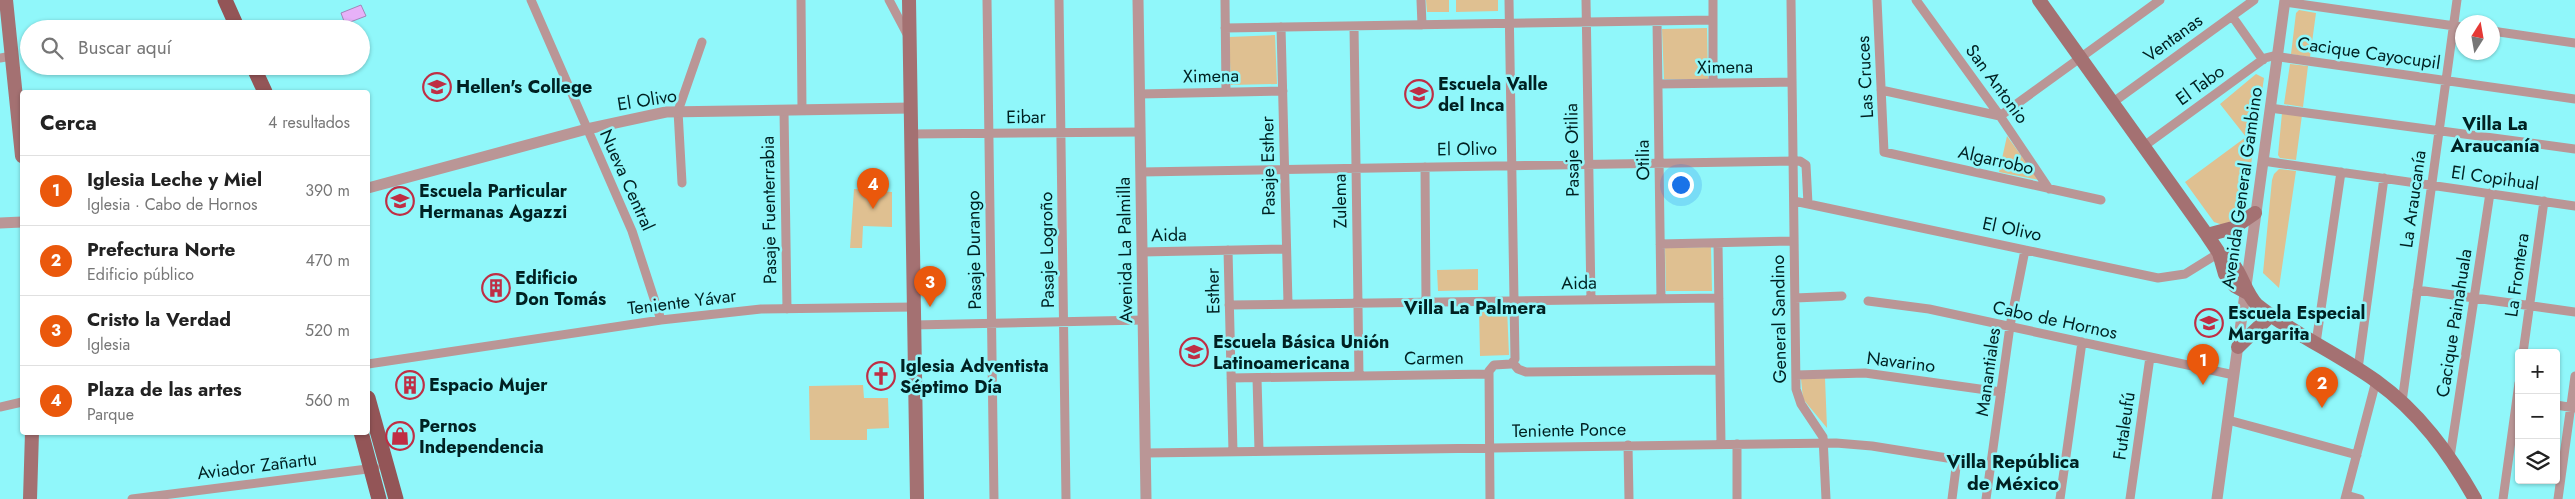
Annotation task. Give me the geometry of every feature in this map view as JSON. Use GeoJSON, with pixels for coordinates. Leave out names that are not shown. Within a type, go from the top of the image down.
{"type":"FeatureCollection","features":[{"type":"Feature","properties":{"kind":"main road"},"geometry":{"type":"LineString","coordinates":[[6,0],[6,57],[20,144]]}},
{"type":"Feature","properties":{"kind":"main road"},"geometry":{"type":"LineString","coordinates":[[215,0],[223,20]]}},
{"type":"Feature","properties":{"kind":"main road"},"geometry":{"type":"LineString","coordinates":[[225,0],[234,20]]}},
{"type":"Feature","properties":{"kind":"main road"},"geometry":{"type":"LineString","coordinates":[[909,0],[917,499]]}},
{"type":"Feature","properties":{"kind":"main road"},"geometry":{"type":"LineString","coordinates":[[2039,0],[2207,235],[2219,253],[2225,274],[2235,286],[2246,292],[2271,315],[2358,369],[2402,402],[2436,438],[2450,457],[2475,499]]}},
{"type":"Feature","properties":{"kind":"main road"},"geometry":{"type":"LineString","coordinates":[[247,75],[253,90]]}},
{"type":"Feature","properties":{"kind":"main road"},"geometry":{"type":"LineString","coordinates":[[257,75],[264,90]]}},
{"type":"Feature","properties":{"kind":"main road"},"geometry":{"type":"LineString","coordinates":[[2207,235],[2233,228],[2255,213]]}},
{"type":"Feature","properties":{"kind":"main road"},"geometry":{"type":"LineString","coordinates":[[2238,347],[2271,315]]}},
{"type":"Feature","properties":{"kind":"main road"},"geometry":{"type":"LineString","coordinates":[[370,406],[396,499]]}},
{"type":"Feature","properties":{"kind":"main road"},"geometry":{"type":"LineString","coordinates":[[30,499],[32,435]]}},
{"type":"Feature","properties":{"kind":"main road"},"geometry":{"type":"LineString","coordinates":[[362,435],[379,499]]}},
{"type":"Feature","properties":{"kind":"street","name":"Nueva Central"},"geometry":{"type":"LineString","coordinates":[[531,0],[634,237],[661,320]]}},
{"type":"Feature","properties":{"kind":"street"},"geometry":{"type":"LineString","coordinates":[[801,0],[802,110]]}},
{"type":"Feature","properties":{"kind":"street"},"geometry":{"type":"LineString","coordinates":[[889,0],[906,29],[910,44]]}},
{"type":"Feature","properties":{"kind":"street","name":"Pasaje Durango"},"geometry":{"type":"LineString","coordinates":[[986,0],[994,499]]}},
{"type":"Feature","properties":{"kind":"street","name":"Pasaje Logroño"},"geometry":{"type":"LineString","coordinates":[[1059,0],[1066,499]]}},
{"type":"Feature","properties":{"kind":"street","name":"Avenida La Palmilla"},"geometry":{"type":"LineString","coordinates":[[1138,0],[1146,499]]}},
{"type":"Feature","properties":{"kind":"street"},"geometry":{"type":"LineString","coordinates":[[1225,0],[1226,92]]}},
{"type":"Feature","properties":{"kind":"street"},"geometry":{"type":"LineString","coordinates":[[1421,0],[1422,25]]}},
{"type":"Feature","properties":{"kind":"street"},"geometry":{"type":"LineString","coordinates":[[1508,0],[1515,359],[1513,363]]}},
{"type":"Feature","properties":{"kind":"street","name":"Pasaje Otilia"},"geometry":{"type":"LineString","coordinates":[[1586,0],[1591,300]]}},
{"type":"Feature","properties":{"kind":"street"},"geometry":{"type":"LineString","coordinates":[[1713,0],[1713,83]]}},
{"type":"Feature","properties":{"kind":"street","name":"General Sandino"},"geometry":{"type":"LineString","coordinates":[[1791,0],[1796,374],[1799,400],[1819,428],[1825,442],[1826,499]]}},
{"type":"Feature","properties":{"kind":"street","name":"Las Cruces"},"geometry":{"type":"LineString","coordinates":[[1877,0],[1884,152]]}},
{"type":"Feature","properties":{"kind":"street","name":"San Antonio"},"geometry":{"type":"LineString","coordinates":[[1916,0],[2000,116],[2049,189]]}},
{"type":"Feature","properties":{"kind":"street"},"geometry":{"type":"LineString","coordinates":[[1881,90],[2000,116],[2160,0]]}},
{"type":"Feature","properties":{"kind":"street","name":"Ventanas"},"geometry":{"type":"LineString","coordinates":[[2112,102],[2254,0]]}},
{"type":"Feature","properties":{"kind":"street","name":"La Araucanía"},"geometry":{"type":"LineString","coordinates":[[2457,0],[2458,15]]}},
{"type":"Feature","properties":{"kind":"street"},"geometry":{"type":"LineString","coordinates":[[2285,1],[2455,26]]}},
{"type":"Feature","properties":{"kind":"street","name":"Avenida General Gambino"},"geometry":{"type":"LineString","coordinates":[[2217,499],[2285,1]]}},
{"type":"Feature","properties":{"kind":"street"},"geometry":{"type":"LineString","coordinates":[[2232,16],[2263,60]]}},
{"type":"Feature","properties":{"kind":"street"},"geometry":{"type":"LineString","coordinates":[[1225,28],[1713,20]]}},
{"type":"Feature","properties":{"kind":"street","name":"Otilia"},"geometry":{"type":"LineString","coordinates":[[1657,21],[1661,298]]}},
{"type":"Feature","properties":{"kind":"street","name":"Zulema"},"geometry":{"type":"LineString","coordinates":[[1354,26],[1359,376]]}},
{"type":"Feature","properties":{"kind":"street","name":"Pasaje Esther"},"geometry":{"type":"LineString","coordinates":[[1281,27],[1288,304]]}},
{"type":"Feature","properties":{"kind":"street"},"geometry":{"type":"LineString","coordinates":[[2500,32],[2575,42]]}},
{"type":"Feature","properties":{"kind":"street","name":"La Araucanía"},"geometry":{"type":"LineString","coordinates":[[2402,402],[2446,81],[2455,40]]}},
{"type":"Feature","properties":{"kind":"street"},"geometry":{"type":"LineString","coordinates":[[682,183],[678,111],[702,42]]}},
{"type":"Feature","properties":{"kind":"street","name":"El Tabo"},"geometry":{"type":"LineString","coordinates":[[2144,146],[2263,60],[2268,57],[2277,57]]}},
{"type":"Feature","properties":{"kind":"street","name":"Cacique Cayocupil"},"geometry":{"type":"LineString","coordinates":[[2277,57],[2575,99]]}},
{"type":"Feature","properties":{"kind":"street","name":"Ximena"},"geometry":{"type":"LineString","coordinates":[[1658,84],[1792,82]]}},
{"type":"Feature","properties":{"kind":"street","name":"Ximena"},"geometry":{"type":"LineString","coordinates":[[1140,94],[1283,91]]}},
{"type":"Feature","properties":{"kind":"street","name":"El Olivo"},"geometry":{"type":"LineString","coordinates":[[370,187],[587,129],[652,114],[678,111],[911,108]]}},
{"type":"Feature","properties":{"kind":"street"},"geometry":{"type":"LineString","coordinates":[[2270,108],[2575,149]]}},
{"type":"Feature","properties":{"kind":"street","name":"Pasaje Fuenterrabia"},"geometry":{"type":"LineString","coordinates":[[784,110],[787,309]]}},
{"type":"Feature","properties":{"kind":"street","name":"Eibar"},"geometry":{"type":"LineString","coordinates":[[911,134],[1140,132]]}},
{"type":"Feature","properties":{"kind":"street","name":"Algarrobo"},"geometry":{"type":"LineString","coordinates":[[1884,152],[2101,200]]}},
{"type":"Feature","properties":{"kind":"street","name":"El Olivo"},"geometry":{"type":"LineString","coordinates":[[1141,172],[1793,160]]}},
{"type":"Feature","properties":{"kind":"street"},"geometry":{"type":"LineString","coordinates":[[1793,160],[1803,161],[1806,166],[1808,204]]}},
{"type":"Feature","properties":{"kind":"street","name":"El Copihual"},"geometry":{"type":"LineString","coordinates":[[2263,161],[2575,206]]}},
{"type":"Feature","properties":{"kind":"street"},"geometry":{"type":"LineString","coordinates":[[1425,168],[1426,302]]}},
{"type":"Feature","properties":{"kind":"street"},"geometry":{"type":"LineString","coordinates":[[2316,343],[2341,172]]}},
{"type":"Feature","properties":{"kind":"street"},"geometry":{"type":"LineString","coordinates":[[2358,369],[2384,178]]}},
{"type":"Feature","properties":{"kind":"street","name":"Cacique Painahuala"},"geometry":{"type":"LineString","coordinates":[[2450,457],[2476,298],[2490,193]]}},
{"type":"Feature","properties":{"kind":"street","name":"El Olivo"},"geometry":{"type":"LineString","coordinates":[[1794,201],[2165,278],[2185,274],[2219,253]]}},
{"type":"Feature","properties":{"kind":"street","name":"La Frontera"},"geometry":{"type":"LineString","coordinates":[[2524,349],[2544,201]]}},
{"type":"Feature","properties":{"kind":"street"},"geometry":{"type":"LineString","coordinates":[[0,223],[20,222]]}},
{"type":"Feature","properties":{"kind":"street"},"geometry":{"type":"LineString","coordinates":[[1660,244],[1794,241]]}},
{"type":"Feature","properties":{"kind":"street"},"geometry":{"type":"LineString","coordinates":[[1718,243],[1721,444]]}},
{"type":"Feature","properties":{"kind":"street","name":"Aida"},"geometry":{"type":"LineString","coordinates":[[1142,252],[1286,249]]}},
{"type":"Feature","properties":{"kind":"street","name":"Esther"},"geometry":{"type":"LineString","coordinates":[[1228,250],[1233,452]]}},
{"type":"Feature","properties":{"kind":"street","name":"Manantiales"},"geometry":{"type":"LineString","coordinates":[[1986,499],[2010,326],[2025,250]]}},
{"type":"Feature","properties":{"kind":"street"},"geometry":{"type":"LineString","coordinates":[[2417,290],[2575,312]]}},
{"type":"Feature","properties":{"kind":"street"},"geometry":{"type":"LineString","coordinates":[[1795,298],[1842,296]]}},
{"type":"Feature","properties":{"kind":"street","name":"Aida"},"geometry":{"type":"LineString","coordinates":[[1229,304],[1719,298]]}},
{"type":"Feature","properties":{"kind":"street","name":"Cabo de Hornos"},"geometry":{"type":"LineString","coordinates":[[1868,301],[1929,309],[2234,375]]}},
{"type":"Feature","properties":{"kind":"street","name":"Teniente Yávar"},"geometry":{"type":"LineString","coordinates":[[370,364],[661,320],[787,309],[914,306]]}},
{"type":"Feature","properties":{"kind":"street"},"geometry":{"type":"LineString","coordinates":[[914,325],[1143,320]]}},
{"type":"Feature","properties":{"kind":"street"},"geometry":{"type":"LineString","coordinates":[[2060,499],[2082,342]]}},
{"type":"Feature","properties":{"kind":"street","name":"Futaleufú"},"geometry":{"type":"LineString","coordinates":[[2130,499],[2150,357]]}},
{"type":"Feature","properties":{"kind":"street"},"geometry":{"type":"LineString","coordinates":[[1513,363],[1518,369],[1526,372],[1720,370]]}},
{"type":"Feature","properties":{"kind":"street"},"geometry":{"type":"LineString","coordinates":[[1490,499],[1488,374],[1494,365],[1513,363]]}},
{"type":"Feature","properties":{"kind":"street","name":"Navarino"},"geometry":{"type":"LineString","coordinates":[[1796,374],[1866,373],[2001,392]]}},
{"type":"Feature","properties":{"kind":"street","name":"Carmen"},"geometry":{"type":"LineString","coordinates":[[1231,378],[1488,374]]}},
{"type":"Feature","properties":{"kind":"street"},"geometry":{"type":"LineString","coordinates":[[2558,499],[2573,408],[2575,376]]}},
{"type":"Feature","properties":{"kind":"street"},"geometry":{"type":"LineString","coordinates":[[1257,378],[1259,451]]}},
{"type":"Feature","properties":{"kind":"street"},"geometry":{"type":"LineString","coordinates":[[2360,499],[2345,497],[2376,381]]}},
{"type":"Feature","properties":{"kind":"street"},"geometry":{"type":"LineString","coordinates":[[0,407],[20,402]]}},
{"type":"Feature","properties":{"kind":"street"},"geometry":{"type":"LineString","coordinates":[[2560,406],[2573,408]]}},
{"type":"Feature","properties":{"kind":"street"},"geometry":{"type":"LineString","coordinates":[[2228,420],[2357,454]]}},
{"type":"Feature","properties":{"kind":"street"},"geometry":{"type":"LineString","coordinates":[[2503,499],[2515,420]]}},
{"type":"Feature","properties":{"kind":"street","name":"Teniente Ponce"},"geometry":{"type":"LineString","coordinates":[[1146,453],[1825,442],[1872,446],[1991,465]]}},
{"type":"Feature","properties":{"kind":"street"},"geometry":{"type":"LineString","coordinates":[[1736,444],[1737,499]]}},
{"type":"Feature","properties":{"kind":"street"},"geometry":{"type":"LineString","coordinates":[[1628,445],[1629,499]]}},
{"type":"Feature","properties":{"kind":"street"},"geometry":{"type":"LineString","coordinates":[[1952,499],[1957,460]]}},
{"type":"Feature","properties":{"kind":"street","name":"Aviador Zañartu"},"geometry":{"type":"LineString","coordinates":[[132,499],[386,466]]}},
{"type":"Feature","properties":{"kind":"shaded area"},"geometry":{"type":"Polygon","coordinates":[[[1426,0],[1449,0],[1449,12],[1427,12],[1426,0]]]}},
{"type":"Feature","properties":{"kind":"shaded area"},"geometry":{"type":"Polygon","coordinates":[[[1456,0],[1498,0],[1498,11],[1456,12],[1456,0]]]}},
{"type":"Feature","properties":{"kind":"shaded area"},"geometry":{"type":"Polygon","coordinates":[[[361,5],[366,16],[356,20],[344,20],[341,13],[361,5]]]}},
{"type":"Feature","properties":{"kind":"shaded area"},"geometry":{"type":"Polygon","coordinates":[[[2299,10],[2316,13],[2310,57],[2291,54],[2296,13],[2299,10]]]}},
{"type":"Feature","properties":{"kind":"shaded area"},"geometry":{"type":"Polygon","coordinates":[[[1707,28],[1708,79],[1664,79],[1662,29],[1707,28]]]}},
{"type":"Feature","properties":{"kind":"shaded area"},"geometry":{"type":"Polygon","coordinates":[[[1275,35],[1277,84],[1231,85],[1229,37],[1275,35]]]}},
{"type":"Feature","properties":{"kind":"shaded area"},"geometry":{"type":"Polygon","coordinates":[[[2290,64],[2308,66],[2303,107],[2284,104],[2290,64]]]}},
{"type":"Feature","properties":{"kind":"shaded area"},"geometry":{"type":"Polygon","coordinates":[[[2256,74],[2264,78],[2245,205],[2242,216],[2223,225],[2214,222],[2185,182],[2246,137],[2220,104],[2256,74]]]}},
{"type":"Feature","properties":{"kind":"shaded area"},"geometry":{"type":"Polygon","coordinates":[[[2282,113],[2302,115],[2296,160],[2280,158],[2278,155],[2282,113]]]}},
{"type":"Feature","properties":{"kind":"shaded area"},"geometry":{"type":"Polygon","coordinates":[[[2007,136],[2039,180],[1999,172],[2007,136]]]}},
{"type":"Feature","properties":{"kind":"shaded area"},"geometry":{"type":"Polygon","coordinates":[[[2279,169],[2296,171],[2279,288],[2263,273],[2272,180],[2274,174],[2279,169]]]}},
{"type":"Feature","properties":{"kind":"shaded area"},"geometry":{"type":"Polygon","coordinates":[[[854,189],[892,192],[892,227],[863,226],[862,248],[850,248],[854,189]]]}},
{"type":"Feature","properties":{"kind":"shaded area"},"geometry":{"type":"Polygon","coordinates":[[[1711,247],[1712,291],[1666,291],[1665,248],[1711,247]]]}},
{"type":"Feature","properties":{"kind":"shaded area"},"geometry":{"type":"Polygon","coordinates":[[[1478,269],[1478,290],[1438,291],[1437,270],[1478,269]]]}},
{"type":"Feature","properties":{"kind":"shaded area"},"geometry":{"type":"Polygon","coordinates":[[[1507,307],[1509,355],[1480,356],[1479,309],[1507,307]]]}},
{"type":"Feature","properties":{"kind":"shaded area"},"geometry":{"type":"Polygon","coordinates":[[[1825,378],[1827,428],[1803,399],[1801,379],[1825,378]]]}},
{"type":"Feature","properties":{"kind":"shaded area"},"geometry":{"type":"Polygon","coordinates":[[[863,385],[864,398],[888,398],[889,428],[867,429],[867,440],[810,440],[809,386],[863,385]]]}},
{"type":"Feature","properties":{"kind":"place","name":"Hellen's College"},"geometry":{"type":"Point","coordinates":[437,87]}},
{"type":"Feature","properties":{"kind":"place","name":"Escuela Valle del Inca"},"geometry":{"type":"Point","coordinates":[1419,94]}},
{"type":"Feature","properties":{"kind":"place","name":"Escuela Particular Hermanas Agazzi"},"geometry":{"type":"Point","coordinates":[400,201]}},
{"type":"Feature","properties":{"kind":"place","name":"Plaza de las artes"},"geometry":{"type":"Point","coordinates":[873,209]}},
{"type":"Feature","properties":{"kind":"place","name":"Edificio Don Tomás"},"geometry":{"type":"Point","coordinates":[496,288]}},
{"type":"Feature","properties":{"kind":"place","name":"Cristo la Verdad"},"geometry":{"type":"Point","coordinates":[930,307]}},
{"type":"Feature","properties":{"kind":"place","name":"Escuela Especial Margarita"},"geometry":{"type":"Point","coordinates":[2209,323]}},
{"type":"Feature","properties":{"kind":"place","name":"Escuela Básica Unión Latinoamericana"},"geometry":{"type":"Point","coordinates":[1194,352]}},
{"type":"Feature","properties":{"kind":"place","name":"Iglesia Adventista Séptimo Día"},"geometry":{"type":"Point","coordinates":[881,376]}},
{"type":"Feature","properties":{"kind":"place","name":"Espacio Mujer"},"geometry":{"type":"Point","coordinates":[410,385]}},
{"type":"Feature","properties":{"kind":"place","name":"Iglesia Leche y Miel"},"geometry":{"type":"Point","coordinates":[2203,385]}},
{"type":"Feature","properties":{"kind":"place","name":"Prefectura Norte"},"geometry":{"type":"Point","coordinates":[2322,408]}},
{"type":"Feature","properties":{"kind":"place","name":"Pernos Independencia"},"geometry":{"type":"Point","coordinates":[400,436]}},
{"type":"Feature","properties":{"kind":"district","name":"Villa La Araucanía"},"geometry":{"type":"Point","coordinates":[2495,134]}},
{"type":"Feature","properties":{"kind":"district","name":"Villa La Palmera"},"geometry":{"type":"Point","coordinates":[1475,307]}},
{"type":"Feature","properties":{"kind":"district","name":"Villa República de México"},"geometry":{"type":"Point","coordinates":[2013,472]}}]}
